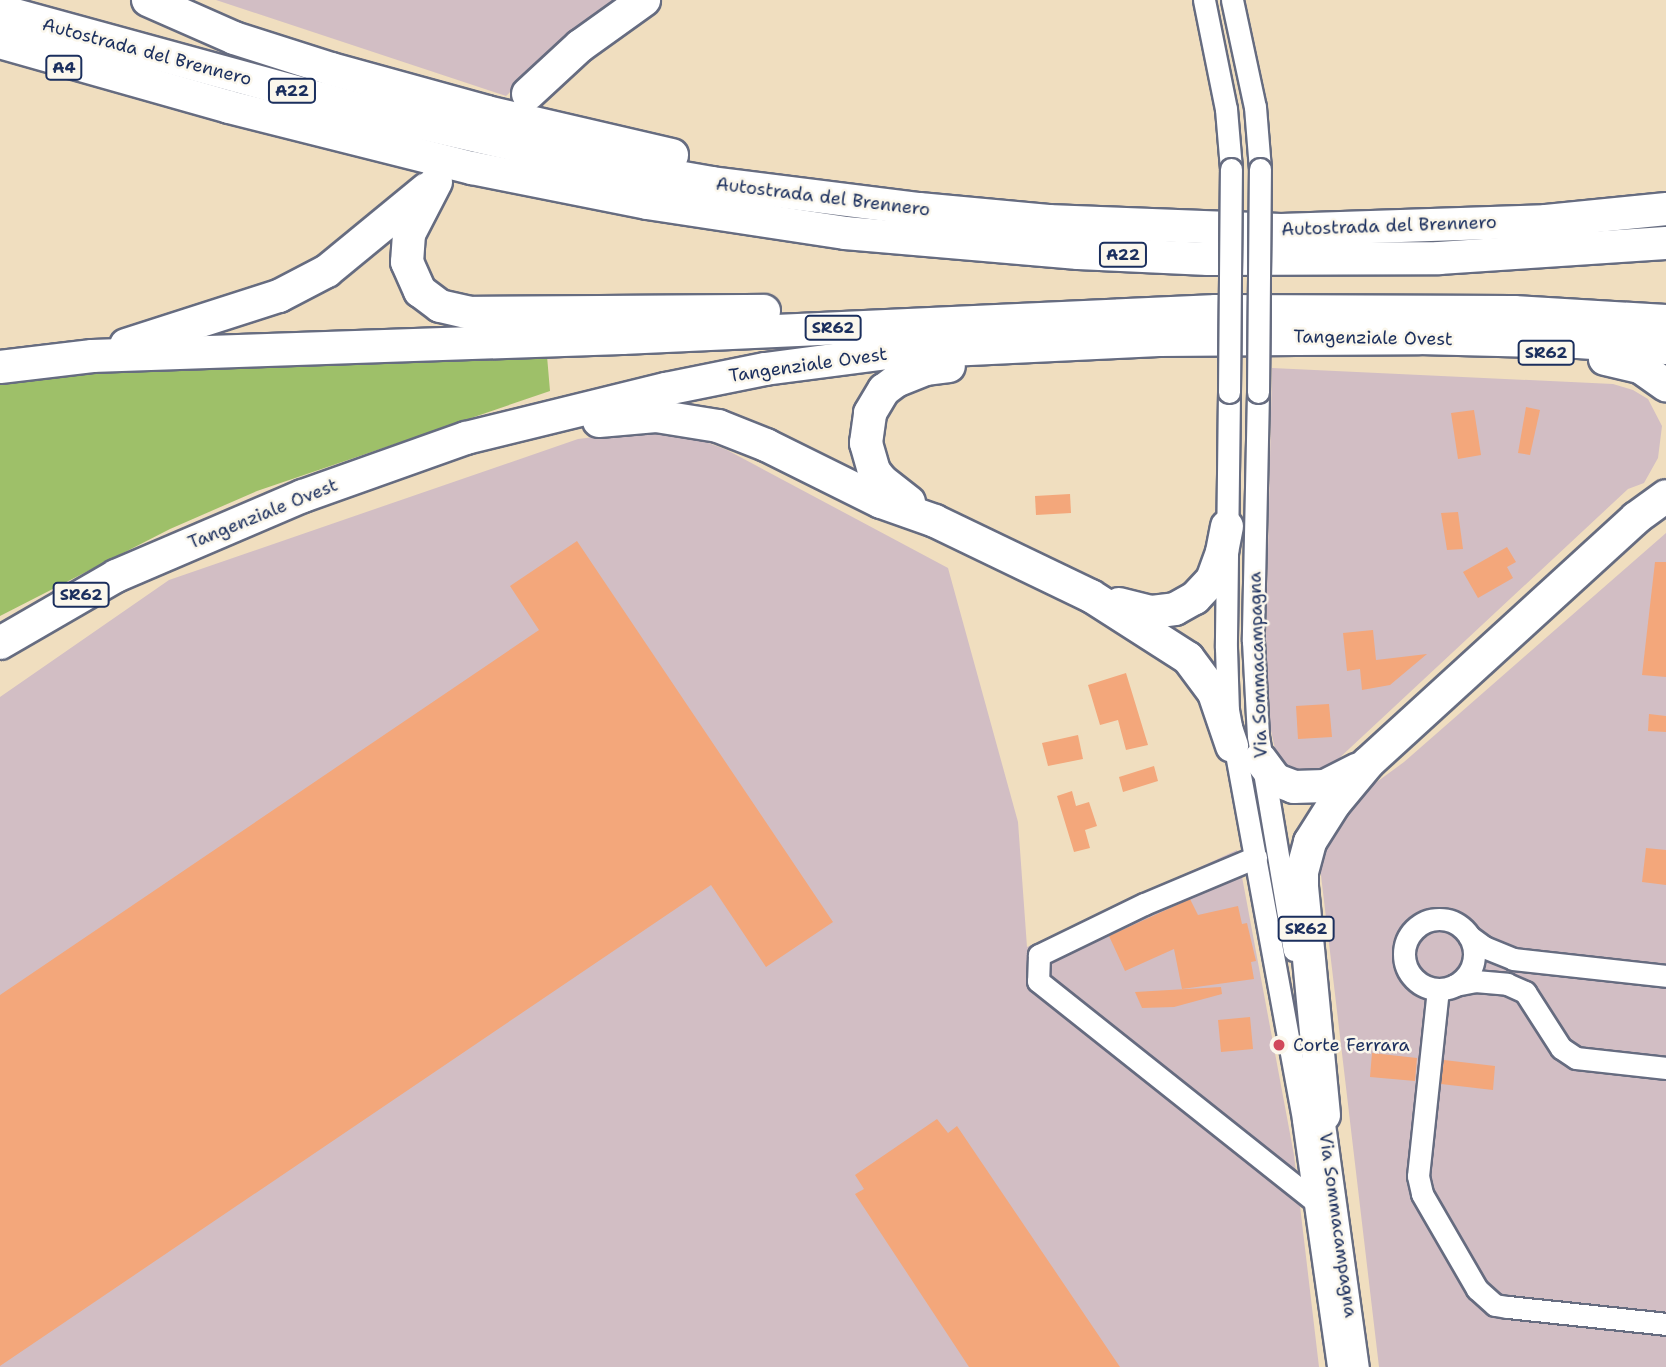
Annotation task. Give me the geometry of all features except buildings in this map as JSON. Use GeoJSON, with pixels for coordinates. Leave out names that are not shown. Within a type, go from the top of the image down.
{"type":"FeatureCollection","features":[{"type":"Feature","properties":{"kind":"highway"},"geometry":{"type":"LineString","coordinates":[[148,0],[234,38],[331,69],[591,138],[736,168],[1077,209],[1281,230]]}},
{"type":"Feature","properties":{"kind":"highway"},"geometry":{"type":"LineString","coordinates":[[528,94],[580,46],[644,0]]}},
{"type":"Feature","properties":{"kind":"highway","name":"Autostrada del Brennero"},"geometry":{"type":"LineString","coordinates":[[0,11],[363,110],[586,161],[712,183],[1048,221],[1281,230],[1546,221],[1666,209]]}},
{"type":"Feature","properties":{"kind":"highway","name":"Autostrada del Brennero"},"geometry":{"type":"LineString","coordinates":[[0,42],[336,135],[537,182],[845,233],[1078,253],[1221,260],[1439,258],[1666,243]]}},
{"type":"Feature","properties":{"kind":"highway","name":"A4"},"geometry":{"type":"LineString","coordinates":[[0,58],[128,78]]}},
{"type":"Feature","properties":{"kind":"highway","name":"SR62"},"geometry":{"type":"LineString","coordinates":[[92,356],[279,296],[327,271],[436,182],[409,234],[407,262],[420,291],[440,306],[453,310],[471,313],[859,311],[1021,318]]}},
{"type":"Feature","properties":{"kind":"highway","name":"Tangenziale Ovest"},"geometry":{"type":"LineString","coordinates":[[0,367],[92,356],[622,338],[1216,311],[1402,309],[1660,320]]}},
{"type":"Feature","properties":{"kind":"highway","name":"Tangenziale Ovest"},"geometry":{"type":"LineString","coordinates":[[0,643],[65,603],[129,570],[303,496],[466,438],[654,391],[765,369],[886,353],[1159,340],[1419,338],[1666,348]]}},
{"type":"Feature","properties":{"kind":"highway","name":"SR62"},"geometry":{"type":"LineString","coordinates":[[1419,338],[1615,360],[1652,373],[1666,385]]}},
{"type":"Feature","properties":{"kind":"highway","name":"SR62"},"geometry":{"type":"LineString","coordinates":[[935,521],[882,481],[869,457],[866,443],[870,413],[884,390],[896,380],[925,369],[1072,360],[1159,340]]}},
{"type":"Feature","properties":{"kind":"highway","name":"SR62"},"geometry":{"type":"LineString","coordinates":[[466,438],[634,417],[676,418],[718,426],[766,445],[881,502],[935,521],[1091,596],[1188,658],[1214,693],[1246,753],[1276,780],[1305,788],[1335,782],[1368,763]]}},
{"type":"Feature","properties":{"kind":"highway","name":"SR62"},"geometry":{"type":"LineString","coordinates":[[1636,518],[1666,479]]}},
{"type":"Feature","properties":{"kind":"highway","name":"SR62"},"geometry":{"type":"LineString","coordinates":[[1324,1115],[1302,872],[1310,842],[1322,821],[1368,763],[1636,518],[1666,496]]}},
{"type":"Feature","properties":{"kind":"highway","name":"SR62"},"geometry":{"type":"LineString","coordinates":[[1091,596],[1139,611],[1165,611],[1185,604],[1212,580],[1222,552],[1227,526]]}},
{"type":"Feature","properties":{"kind":"street","name":"Via Sommacampagna"},"geometry":{"type":"LineString","coordinates":[[1204,0],[1226,109],[1231,169],[1226,677],[1246,753],[1324,1115],[1358,1367]]}},
{"type":"Feature","properties":{"kind":"street","name":"Via Sommacampagna"},"geometry":{"type":"LineString","coordinates":[[1232,0],[1255,107],[1260,169],[1253,641],[1246,753],[1256,858],[1315,1200],[1338,1367]]}},
{"type":"Feature","properties":{"kind":"street","name":"Via Sommacampagna"},"geometry":{"type":"LineString","coordinates":[[1256,858],[1144,904],[1039,955],[1038,981],[1315,1200]]}},
{"type":"Feature","properties":{"kind":"street"},"geometry":{"type":"LineString","coordinates":[[1666,976],[1513,959],[1484,947],[1462,927],[1440,919],[1420,924],[1407,939],[1405,960],[1409,971],[1426,986],[1446,987],[1475,981],[1507,984],[1525,992],[1561,1048],[1576,1058],[1666,1068]]}},
{"type":"Feature","properties":{"kind":"street"},"geometry":{"type":"LineString","coordinates":[[1469,936],[1473,960],[1469,971],[1446,987],[1418,1175],[1427,1203],[1477,1289],[1495,1305],[1666,1324]]}},
{"type":"Feature","properties":{"kind":"shaded area"},"geometry":{"type":"Polygon","coordinates":[[[216,0],[615,0],[567,37],[506,96],[216,0]]]}},
{"type":"Feature","properties":{"kind":"shaded area"},"geometry":{"type":"Polygon","coordinates":[[[1272,368],[1613,384],[1633,390],[1648,399],[1662,426],[1658,458],[1644,483],[1628,489],[1320,776],[1289,770],[1275,749],[1270,726],[1266,639],[1272,368]]]}},
{"type":"Feature","properties":{"kind":"shaded area"},"geometry":{"type":"Polygon","coordinates":[[[635,432],[682,433],[727,450],[948,568],[1018,822],[1027,947],[1237,850],[1294,1155],[1319,1367],[0,1367],[0,697],[169,580],[578,439],[635,432]]]}},
{"type":"Feature","properties":{"kind":"shaded area"},"geometry":{"type":"Polygon","coordinates":[[[1666,533],[1666,1367],[1379,1367],[1320,867],[1327,843],[1359,795],[1404,762],[1666,533]]]}},
{"type":"Feature","properties":{"kind":"green space"},"geometry":{"type":"Polygon","coordinates":[[[547,356],[550,391],[257,491],[170,529],[0,616],[0,379],[146,370],[547,356]]]}},
{"type":"Feature","properties":{"kind":"place","name":"Corte Ferrara"},"geometry":{"type":"Point","coordinates":[1279,1045]}}]}
